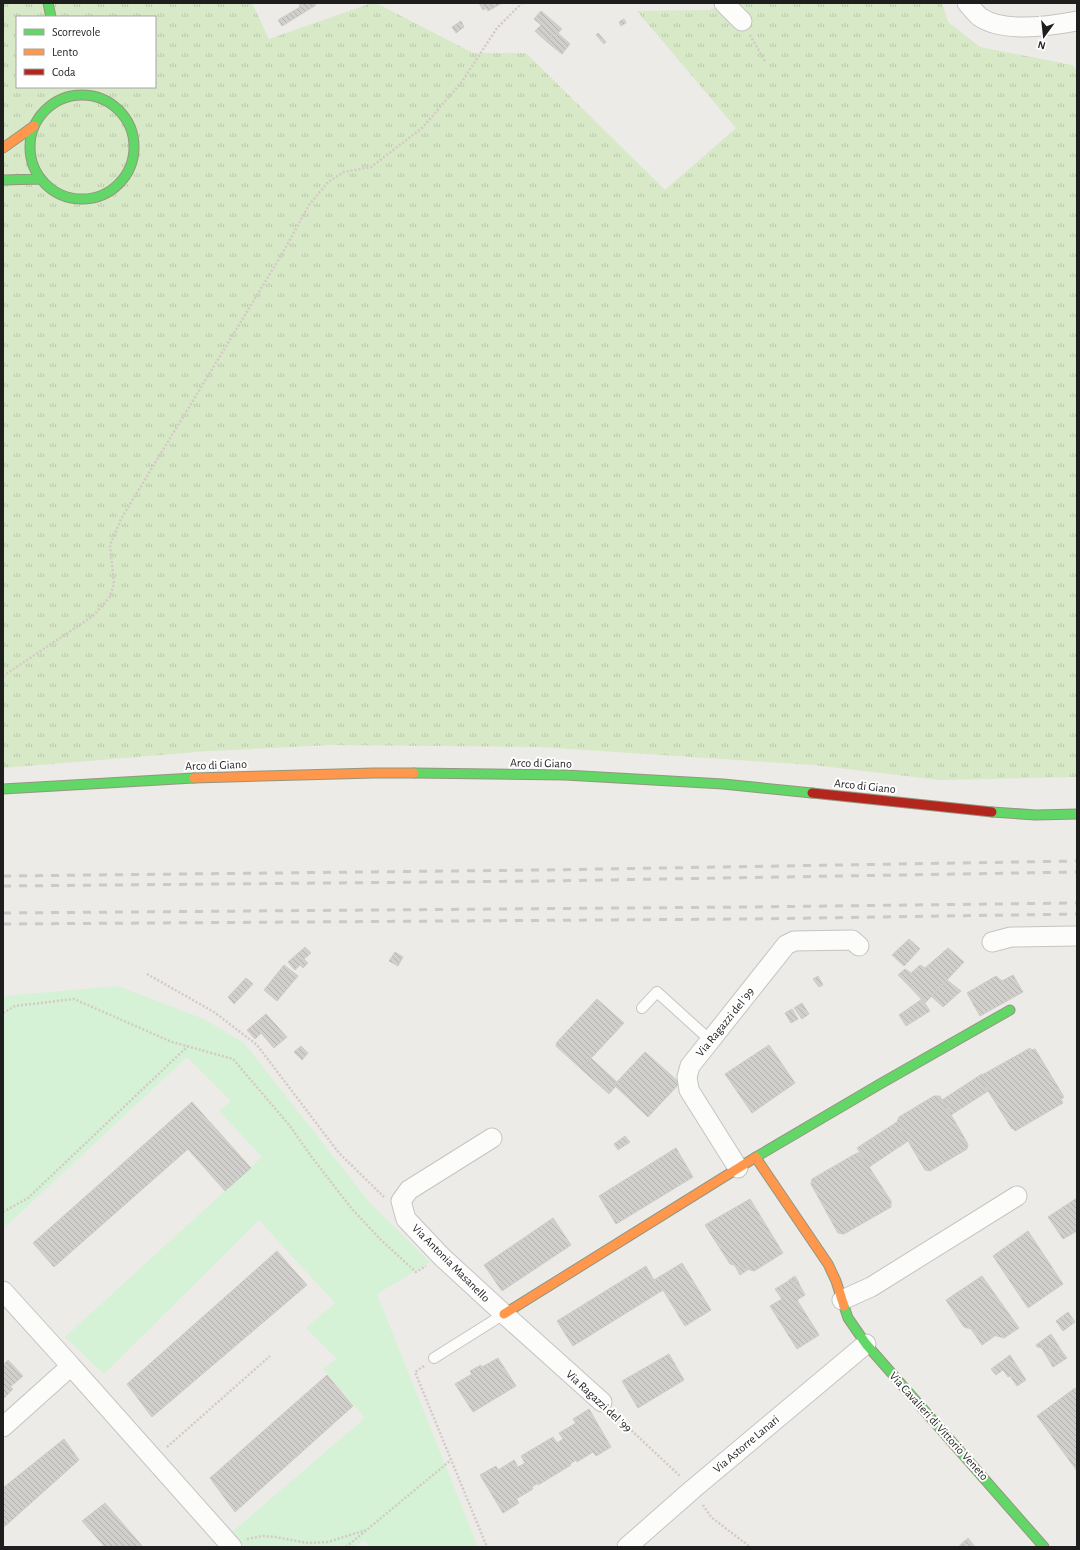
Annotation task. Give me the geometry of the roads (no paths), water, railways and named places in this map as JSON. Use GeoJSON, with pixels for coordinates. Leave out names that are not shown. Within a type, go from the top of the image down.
{"type":"FeatureCollection","features":[{"type":"Feature","properties":{"kind":"street"},"geometry":{"type":"LineString","coordinates":[[48,3],[51,16]]}},
{"type":"Feature","properties":{"kind":"street"},"geometry":{"type":"LineString","coordinates":[[724,3],[742,21]]}},
{"type":"Feature","properties":{"kind":"street"},"geometry":{"type":"LineString","coordinates":[[967,3],[980,16],[993,24],[1040,27],[1077,21]]}},
{"type":"Feature","properties":{"kind":"street"},"geometry":{"type":"LineString","coordinates":[[89,91],[121,111],[128,120],[134,142],[132,164],[127,175],[112,190],[104,195],[86,199],[67,197],[52,189],[41,179],[35,169],[30,153],[31,136],[34,126],[47,108],[59,100],[89,91]]}},
{"type":"Feature","properties":{"kind":"street"},"geometry":{"type":"LineString","coordinates":[[47,108],[49,94]]}},
{"type":"Feature","properties":{"kind":"street"},"geometry":{"type":"LineString","coordinates":[[3,148],[34,126]]}},
{"type":"Feature","properties":{"kind":"street"},"geometry":{"type":"LineString","coordinates":[[3,180],[41,179]]}},
{"type":"Feature","properties":{"kind":"street","name":"Arco di Giano"},"geometry":{"type":"LineString","coordinates":[[3,789],[213,777],[374,773],[557,775],[723,784],[995,812],[1036,815],[1077,814]]}},
{"type":"Feature","properties":{"kind":"street"},"geometry":{"type":"LineString","coordinates":[[992,942],[1012,937],[1077,936]]}},
{"type":"Feature","properties":{"kind":"street","name":"Via Ragazzi del '99"},"geometry":{"type":"LineString","coordinates":[[738,1168],[689,1090],[687,1077],[690,1066],[786,945],[794,941],[852,940],[859,946]]}},
{"type":"Feature","properties":{"kind":"street"},"geometry":{"type":"LineString","coordinates":[[504,1314],[738,1168],[880,1084],[1010,1010]]}},
{"type":"Feature","properties":{"kind":"street","name":"Via Antonia Masanello"},"geometry":{"type":"LineString","coordinates":[[492,1138],[409,1190],[401,1201],[406,1219],[442,1257],[504,1314]]}},
{"type":"Feature","properties":{"kind":"street","name":"Via Cavalieri di Vittorio Veneto"},"geometry":{"type":"LineString","coordinates":[[756,1158],[828,1264],[836,1281],[848,1318],[866,1344],[1044,1547]]}},
{"type":"Feature","properties":{"kind":"street"},"geometry":{"type":"LineString","coordinates":[[842,1300],[871,1286],[1017,1196]]}},
{"type":"Feature","properties":{"kind":"street"},"geometry":{"type":"LineString","coordinates":[[3,1292],[231,1546]]}},
{"type":"Feature","properties":{"kind":"street","name":"Via Ragazzi del '99"},"geometry":{"type":"LineString","coordinates":[[504,1314],[602,1402]]}},
{"type":"Feature","properties":{"kind":"street","name":"Via Astorre Lanari"},"geometry":{"type":"LineString","coordinates":[[627,1547],[693,1489],[866,1344]]}},
{"type":"Feature","properties":{"kind":"street"},"geometry":{"type":"LineString","coordinates":[[3,1427],[71,1366]]}},
{"type":"Feature","properties":{"kind":"lane"},"geometry":{"type":"LineString","coordinates":[[642,1008],[657,992],[710,1040]]}},
{"type":"Feature","properties":{"kind":"lane"},"geometry":{"type":"LineString","coordinates":[[434,1358],[504,1314]]}},
{"type":"Feature","properties":{"kind":"railway"},"geometry":{"type":"LineString","coordinates":[[3,876],[542,870],[1077,861]]}},
{"type":"Feature","properties":{"kind":"railway"},"geometry":{"type":"LineString","coordinates":[[3,886],[545,881],[1077,872]]}},
{"type":"Feature","properties":{"kind":"railway"},"geometry":{"type":"LineString","coordinates":[[3,913],[1077,903]]}},
{"type":"Feature","properties":{"kind":"railway"},"geometry":{"type":"LineString","coordinates":[[3,924],[748,919],[1077,914]]}}]}
